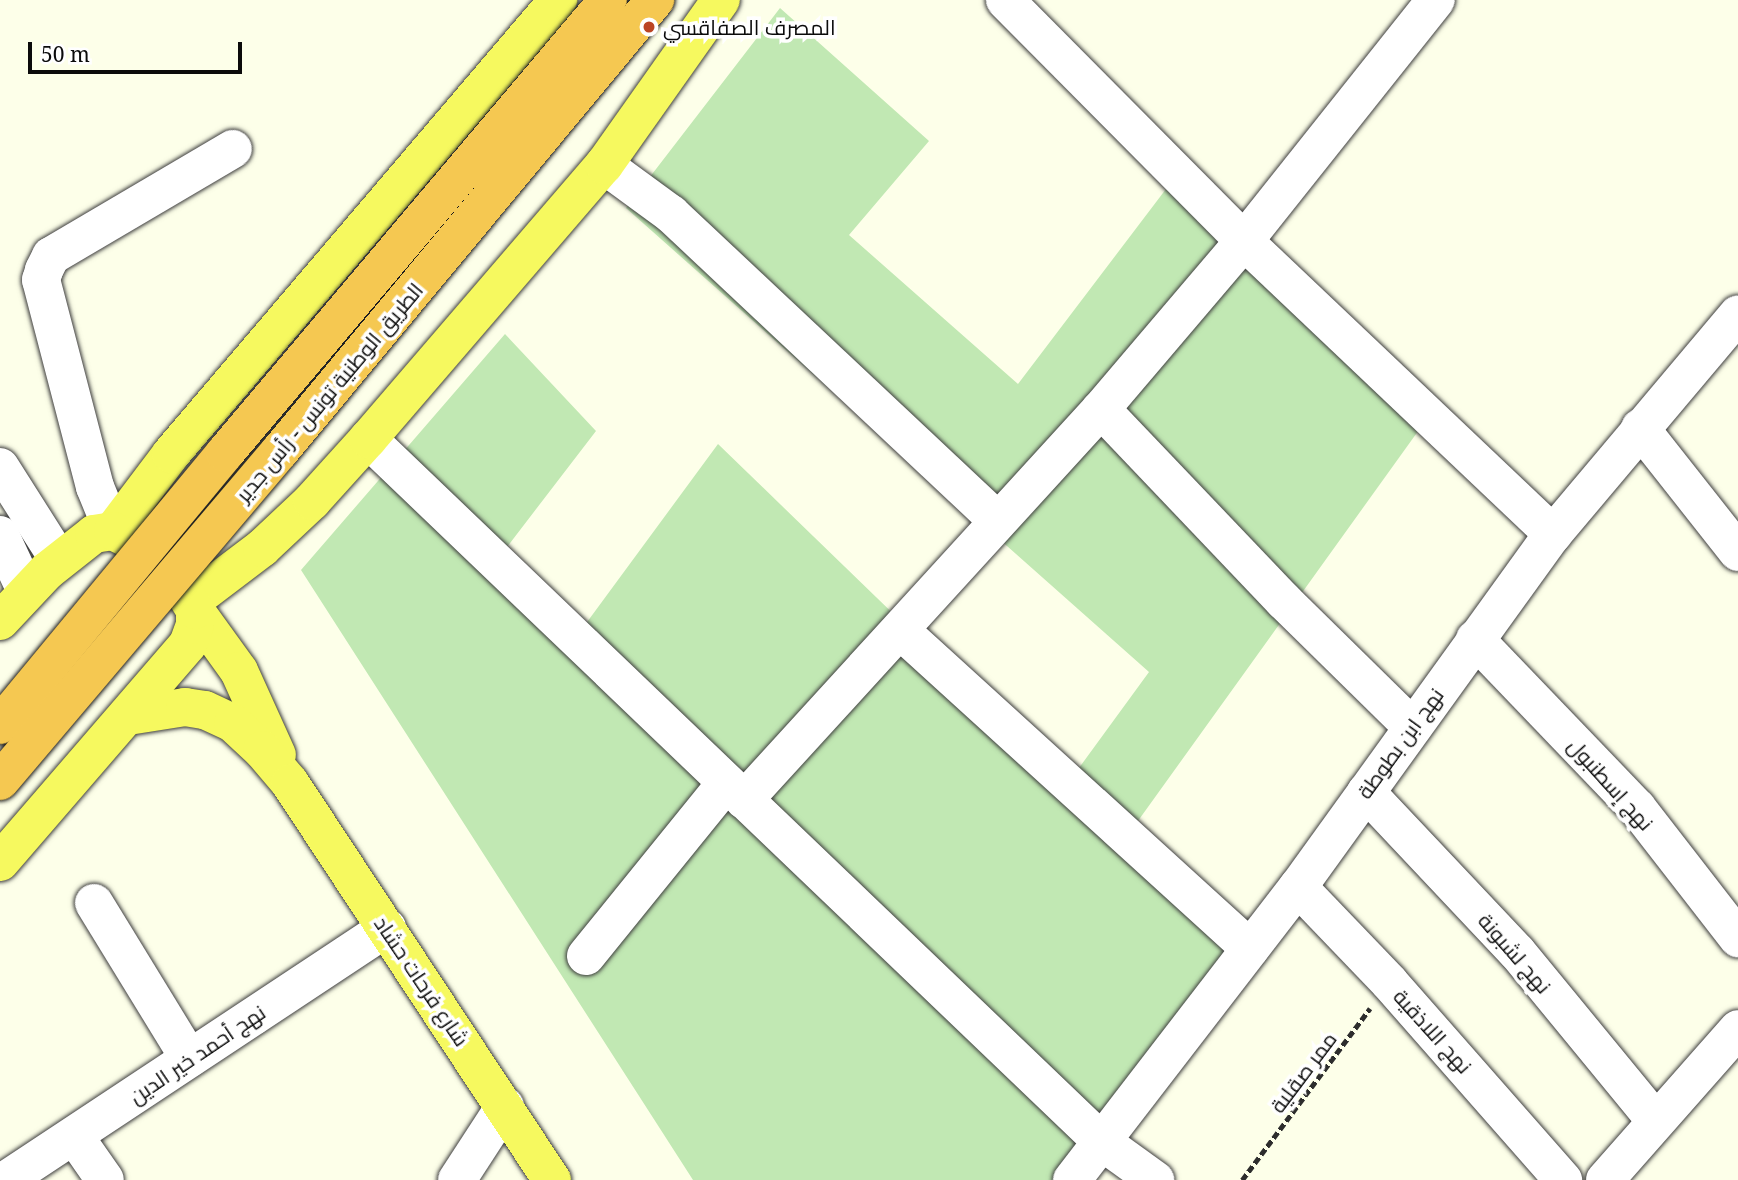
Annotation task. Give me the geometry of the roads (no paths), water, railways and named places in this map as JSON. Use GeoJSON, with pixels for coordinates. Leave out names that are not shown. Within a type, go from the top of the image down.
{"type":"FeatureCollection","features":[{"type":"Feature","properties":{"kind":"highway","name":"الطريق الوطنية تونس - رأس جدير"},"geometry":{"type":"LineString","coordinates":[[0,725],[243,431],[608,0]]}},
{"type":"Feature","properties":{"kind":"highway","name":"الطريق الوطنية تونس - رأس جدير"},"geometry":{"type":"LineString","coordinates":[[0,781],[655,0]]}},
{"type":"Feature","properties":{"kind":"main road"},"geometry":{"type":"LineString","coordinates":[[113,531],[171,454],[558,0]]}},
{"type":"Feature","properties":{"kind":"main road"},"geometry":{"type":"LineString","coordinates":[[194,605],[262,548],[312,501],[368,439],[604,165],[721,0]]}},
{"type":"Feature","properties":{"kind":"main road"},"geometry":{"type":"LineString","coordinates":[[0,621],[26,591],[59,561],[94,534],[113,531],[152,554],[194,605],[239,671],[290,783]]}},
{"type":"Feature","properties":{"kind":"main road"},"geometry":{"type":"LineString","coordinates":[[0,862],[188,644],[195,625],[194,605]]}},
{"type":"Feature","properties":{"kind":"main road"},"geometry":{"type":"LineString","coordinates":[[128,716],[185,707],[220,715],[249,736],[290,783]]}},
{"type":"Feature","properties":{"kind":"main road","name":"شارع فرحات حشاد"},"geometry":{"type":"LineString","coordinates":[[290,783],[552,1180]]}},
{"type":"Feature","properties":{"kind":"street"},"geometry":{"type":"LineString","coordinates":[[1005,0],[1244,241],[1553,534]]}},
{"type":"Feature","properties":{"kind":"street"},"geometry":{"type":"LineString","coordinates":[[586,956],[735,791],[901,631],[997,520],[1101,409],[1244,241],[1436,0]]}},
{"type":"Feature","properties":{"kind":"street"},"geometry":{"type":"LineString","coordinates":[[113,531],[95,487],[41,280],[44,270],[51,256],[233,149]]}},
{"type":"Feature","properties":{"kind":"street"},"geometry":{"type":"LineString","coordinates":[[604,165],[671,214],[997,520]]}},
{"type":"Feature","properties":{"kind":"street","name":"نهج ابن بطوطة"},"geometry":{"type":"LineString","coordinates":[[1072,1180],[1298,887],[1553,534],[1738,314]]}},
{"type":"Feature","properties":{"kind":"street"},"geometry":{"type":"LineString","coordinates":[[1101,409],[1284,601],[1412,727]]}},
{"type":"Feature","properties":{"kind":"street"},"geometry":{"type":"LineString","coordinates":[[1640,428],[1738,552]]}},
{"type":"Feature","properties":{"kind":"street"},"geometry":{"type":"LineString","coordinates":[[368,439],[1101,1141],[1155,1180]]}},
{"type":"Feature","properties":{"kind":"street"},"geometry":{"type":"LineString","coordinates":[[0,467],[59,561]]}},
{"type":"Feature","properties":{"kind":"street"},"geometry":{"type":"LineString","coordinates":[[0,535],[26,591]]}},
{"type":"Feature","properties":{"kind":"street"},"geometry":{"type":"LineString","coordinates":[[901,631],[1250,949]]}},
{"type":"Feature","properties":{"kind":"street","name":"نهج إسطنبول"},"geometry":{"type":"LineString","coordinates":[[1475,639],[1637,808],[1738,938]]}},
{"type":"Feature","properties":{"kind":"street","name":"نهج لشبونة"},"geometry":{"type":"LineString","coordinates":[[1366,792],[1517,952],[1656,1121]]}},
{"type":"Feature","properties":{"kind":"street","name":"نهج اللاذقية"},"geometry":{"type":"LineString","coordinates":[[1298,887],[1389,982],[1563,1180]]}},
{"type":"Feature","properties":{"kind":"street"},"geometry":{"type":"LineString","coordinates":[[94,903],[189,1058]]}},
{"type":"Feature","properties":{"kind":"street","name":"نهج أحمد خير الدين"},"geometry":{"type":"LineString","coordinates":[[6,1180],[75,1137],[189,1058],[387,928]]}},
{"type":"Feature","properties":{"kind":"street"},"geometry":{"type":"LineString","coordinates":[[1605,1180],[1738,1029]]}},
{"type":"Feature","properties":{"kind":"street"},"geometry":{"type":"LineString","coordinates":[[457,1180],[505,1106]]}},
{"type":"Feature","properties":{"kind":"street"},"geometry":{"type":"LineString","coordinates":[[75,1137],[105,1180]]}},
{"type":"Feature","properties":{"kind":"place","name":"المصرف الصفاقسي"},"geometry":{"type":"Point","coordinates":[649,27]}}]}
